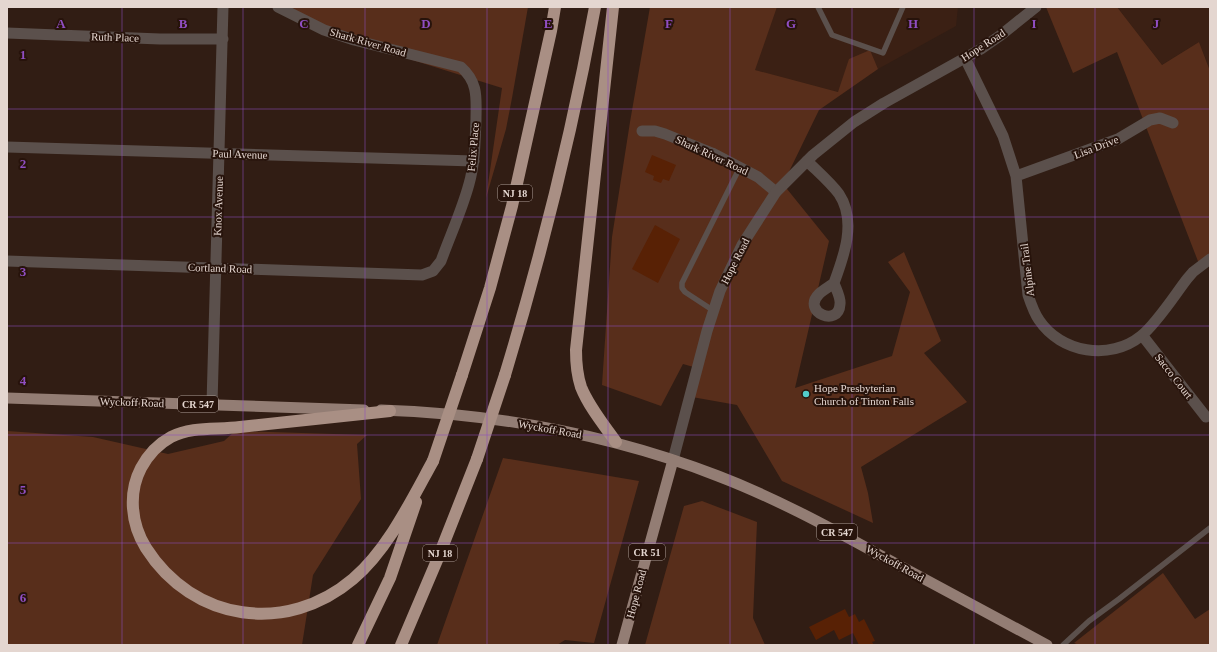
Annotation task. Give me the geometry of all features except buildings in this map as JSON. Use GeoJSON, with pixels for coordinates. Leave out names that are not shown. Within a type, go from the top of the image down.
{"type":"FeatureCollection","features":[{"type":"Feature","properties":{"kind":"highway","name":"NJ 18"},"geometry":{"type":"LineString","coordinates":[[358,645],[390,578],[425,476],[433,462],[490,288],[512,206],[555,7]]}},
{"type":"Feature","properties":{"kind":"highway","name":"NJ 18"},"geometry":{"type":"LineString","coordinates":[[401,645],[477,460],[505,375],[529,296],[560,174],[595,7]]}},
{"type":"Feature","properties":{"kind":"highway"},"geometry":{"type":"LineString","coordinates":[[613,7],[576,350],[581,387],[586,398],[616,442]]}},
{"type":"Feature","properties":{"kind":"highway"},"geometry":{"type":"LineString","coordinates":[[390,411],[237,428],[196,430],[172,436],[152,451],[144,462],[136,480],[133,499],[133,512],[136,526],[144,544],[154,560],[170,578],[200,599],[219,607],[247,613],[278,613],[294,610],[328,597],[342,588],[376,556],[387,541],[425,476]]}},
{"type":"Feature","properties":{"kind":"main road","name":"Wyckoff Road"},"geometry":{"type":"LineString","coordinates":[[7,398],[390,411],[480,417],[575,432],[616,442],[673,460],[719,476],[784,504],[1047,645]]}},
{"type":"Feature","properties":{"kind":"main road","name":"Hope Road"},"geometry":{"type":"LineString","coordinates":[[622,645],[673,460]]}},
{"type":"Feature","properties":{"kind":"street","name":"Knox Avenue"},"geometry":{"type":"LineString","coordinates":[[212,404],[223,7]]}},
{"type":"Feature","properties":{"kind":"street","name":"Shark River Road"},"geometry":{"type":"LineString","coordinates":[[278,7],[319,27],[347,37],[461,67]]}},
{"type":"Feature","properties":{"kind":"street","name":"Hope Road"},"geometry":{"type":"LineString","coordinates":[[673,460],[706,331],[723,285],[742,245],[776,192],[807,161],[854,122],[884,103],[965,58],[1001,35],[1036,7]]}},
{"type":"Feature","properties":{"kind":"street","name":"Ruth Place"},"geometry":{"type":"LineString","coordinates":[[7,34],[160,39],[222,39]]}},
{"type":"Feature","properties":{"kind":"street","name":"Alpine Trail"},"geometry":{"type":"LineString","coordinates":[[965,58],[1002,136],[1016,176],[1023,236],[1026,283],[1032,307],[1048,332],[1072,346],[1092,351],[1114,349],[1125,346],[1149,329],[1187,279],[1210,259]]}},
{"type":"Feature","properties":{"kind":"street","name":"Felix Place"},"geometry":{"type":"LineString","coordinates":[[433,271],[441,261],[469,184],[474,161],[476,93],[473,82],[467,72],[461,67]]}},
{"type":"Feature","properties":{"kind":"street","name":"Lisa Drive"},"geometry":{"type":"LineString","coordinates":[[1016,176],[1118,140],[1150,120],[1160,118],[1173,123]]}},
{"type":"Feature","properties":{"kind":"street","name":"Shark River Road"},"geometry":{"type":"LineString","coordinates":[[642,131],[655,131],[665,134],[712,153],[758,177],[776,192]]}},
{"type":"Feature","properties":{"kind":"street","name":"Paul Avenue"},"geometry":{"type":"LineString","coordinates":[[7,147],[474,161]]}},
{"type":"Feature","properties":{"kind":"street"},"geometry":{"type":"LineString","coordinates":[[807,161],[839,194],[844,203],[847,216],[848,233],[842,260],[834,283]]}},
{"type":"Feature","properties":{"kind":"street","name":"Cortland Road"},"geometry":{"type":"LineString","coordinates":[[7,261],[422,275],[433,271]]}},
{"type":"Feature","properties":{"kind":"street","name":"Sacco Court"},"geometry":{"type":"LineString","coordinates":[[1142,335],[1206,417]]}},
{"type":"Feature","properties":{"kind":"lane"},"geometry":{"type":"LineString","coordinates":[[818,7],[832,35],[882,53],[904,7]]}},
{"type":"Feature","properties":{"kind":"lane"},"geometry":{"type":"LineString","coordinates":[[714,311],[685,292],[682,288],[682,283],[740,167]]}},
{"type":"Feature","properties":{"kind":"lane"},"geometry":{"type":"LineString","coordinates":[[1063,645],[1089,621],[1210,528]]}},
{"type":"Feature","properties":{"kind":"shaded area"},"geometry":{"type":"Polygon","coordinates":[[[284,7],[528,7],[506,129],[486,198],[502,88],[342,38],[284,7]]]}},
{"type":"Feature","properties":{"kind":"shaded area"},"geometry":{"type":"Polygon","coordinates":[[[650,7],[777,7],[755,70],[838,92],[849,59],[870,50],[878,69],[819,110],[783,184],[829,241],[795,388],[892,356],[910,292],[888,262],[904,252],[941,341],[924,353],[967,402],[861,467],[868,493],[873,523],[782,481],[737,405],[692,397],[697,368],[683,364],[661,406],[602,385],[612,237],[650,7]]]}},
{"type":"Feature","properties":{"kind":"shaded area"},"geometry":{"type":"Polygon","coordinates":[[[777,7],[958,7],[956,26],[878,69],[870,51],[838,92],[754,70],[777,7]]]}},
{"type":"Feature","properties":{"kind":"shaded area"},"geometry":{"type":"Polygon","coordinates":[[[1046,7],[1117,7],[1162,65],[1199,42],[1210,71],[1210,262],[1201,269],[1117,52],[1073,73],[1046,7]]]}},
{"type":"Feature","properties":{"kind":"shaded area"},"geometry":{"type":"Polygon","coordinates":[[[1117,7],[1210,7],[1210,71],[1199,42],[1162,65],[1117,7]]]}},
{"type":"Feature","properties":{"kind":"shaded area"},"geometry":{"type":"Polygon","coordinates":[[[7,431],[93,437],[168,454],[224,441],[235,431],[367,435],[357,444],[361,499],[313,575],[302,645],[7,645],[7,431]]]}},
{"type":"Feature","properties":{"kind":"shaded area"},"geometry":{"type":"Polygon","coordinates":[[[503,458],[639,481],[594,643],[565,640],[557,645],[437,645],[503,458]]]}},
{"type":"Feature","properties":{"kind":"shaded area"},"geometry":{"type":"Polygon","coordinates":[[[702,501],[757,522],[753,618],[765,645],[645,645],[684,506],[702,501]]]}},
{"type":"Feature","properties":{"kind":"shaded area"},"geometry":{"type":"Polygon","coordinates":[[[1163,573],[1195,619],[1210,609],[1210,645],[1079,645],[1074,643],[1163,573]]]}},
{"type":"Feature","properties":{"kind":"place","name":"Hope Presbyterian Church of Tinton Falls"},"geometry":{"type":"Point","coordinates":[806,394]}}]}
